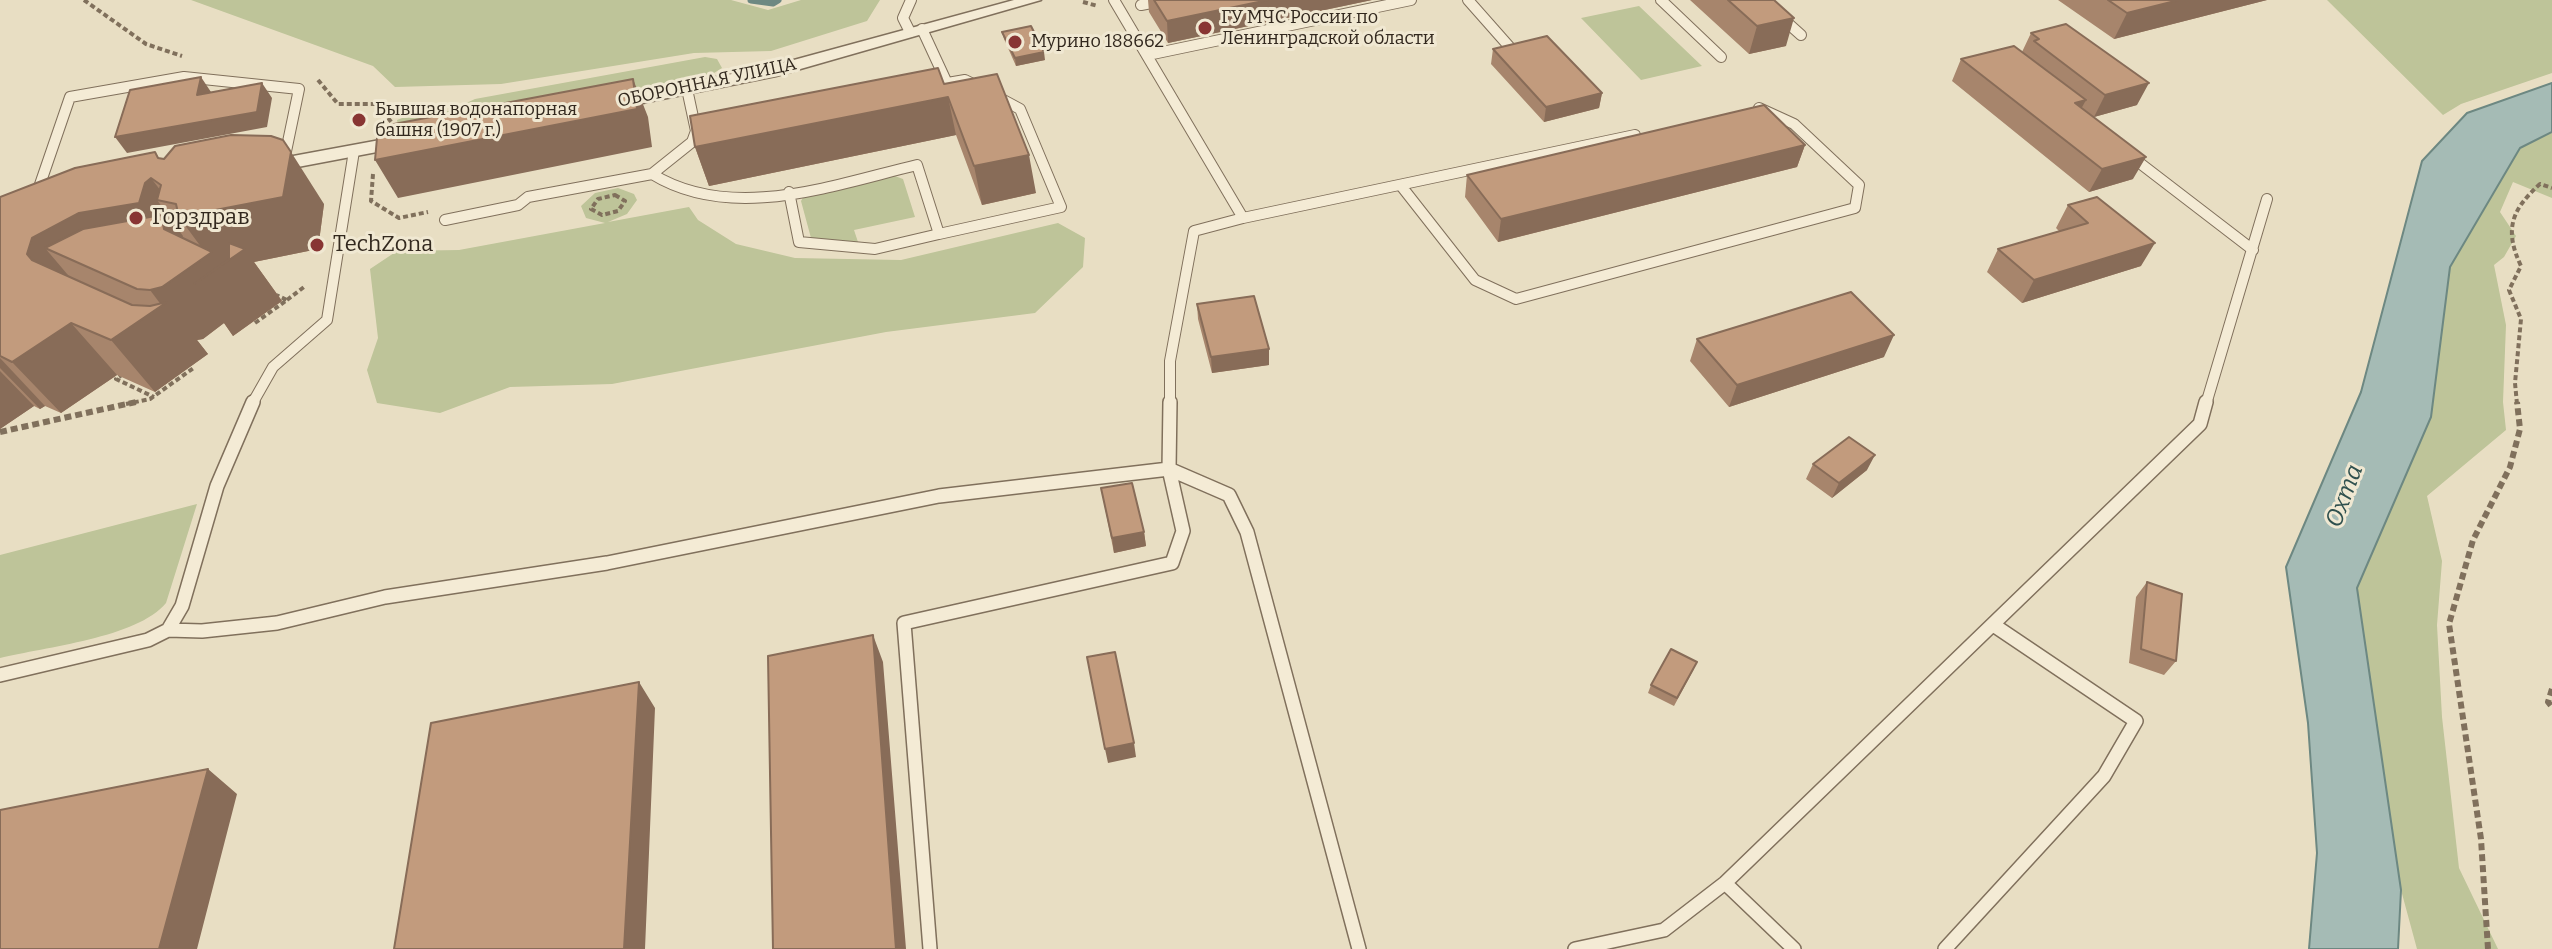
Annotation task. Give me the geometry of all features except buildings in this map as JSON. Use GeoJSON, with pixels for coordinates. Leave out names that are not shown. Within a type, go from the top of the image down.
{"type":"FeatureCollection","features":[{"type":"Feature","properties":{"kind":"street","name":"ОБОРОННАЯ УЛИЦА"},"geometry":{"type":"LineString","coordinates":[[594,106],[770,72],[1033,0]]}},
{"type":"Feature","properties":{"kind":"street"},"geometry":{"type":"LineString","coordinates":[[253,170],[424,138]]}},
{"type":"Feature","properties":{"kind":"lane"},"geometry":{"type":"LineString","coordinates":[[911,0],[903,18],[916,30],[947,83]]}},
{"type":"Feature","properties":{"kind":"lane"},"geometry":{"type":"LineString","coordinates":[[1114,0],[1243,218]]}},
{"type":"Feature","properties":{"kind":"lane"},"geometry":{"type":"LineString","coordinates":[[1141,5],[1167,0]]}},
{"type":"Feature","properties":{"kind":"lane"},"geometry":{"type":"LineString","coordinates":[[1148,55],[1411,0]]}},
{"type":"Feature","properties":{"kind":"lane"},"geometry":{"type":"LineString","coordinates":[[1468,0],[1514,52]]}},
{"type":"Feature","properties":{"kind":"lane"},"geometry":{"type":"LineString","coordinates":[[1661,0],[1721,57]]}},
{"type":"Feature","properties":{"kind":"lane"},"geometry":{"type":"LineString","coordinates":[[1762,0],[1801,35]]}},
{"type":"Feature","properties":{"kind":"lane"},"geometry":{"type":"LineString","coordinates":[[33,209],[70,97],[184,77],[299,89],[283,164]]}},
{"type":"Feature","properties":{"kind":"lane"},"geometry":{"type":"LineString","coordinates":[[789,192],[799,242],[875,249],[1061,207],[1020,109],[965,80],[915,89]]}},
{"type":"Feature","properties":{"kind":"lane"},"geometry":{"type":"LineString","coordinates":[[445,220],[518,205],[528,197],[652,174],[692,142],[696,131],[687,89]]}},
{"type":"Feature","properties":{"kind":"lane"},"geometry":{"type":"LineString","coordinates":[[1402,187],[1475,280],[1516,299],[1855,208],[1859,185],[1794,124],[1761,108],[1746,111]]}},
{"type":"Feature","properties":{"kind":"lane"},"geometry":{"type":"LineString","coordinates":[[696,131],[711,128]]}},
{"type":"Feature","properties":{"kind":"lane"},"geometry":{"type":"LineString","coordinates":[[275,136],[290,133]]}},
{"type":"Feature","properties":{"kind":"lane"},"geometry":{"type":"LineString","coordinates":[[930,949],[904,623],[1172,563],[1183,531],[1169,469],[1170,361],[1194,231],[1641,134]]}},
{"type":"Feature","properties":{"kind":"lane"},"geometry":{"type":"LineString","coordinates":[[2115,144],[2253,250]]}},
{"type":"Feature","properties":{"kind":"lane"},"geometry":{"type":"LineString","coordinates":[[168,630],[182,606],[217,486],[256,396],[273,367],[327,320],[354,151]]}},
{"type":"Feature","properties":{"kind":"lane"},"geometry":{"type":"LineString","coordinates":[[652,174],[664,185],[727,201],[789,192],[917,165],[939,234]]}},
{"type":"Feature","properties":{"kind":"lane"},"geometry":{"type":"LineString","coordinates":[[43,178],[59,175]]}},
{"type":"Feature","properties":{"kind":"lane"},"geometry":{"type":"LineString","coordinates":[[1575,949],[1664,930],[1725,883],[1995,626],[2200,424],[2267,199]]}},
{"type":"Feature","properties":{"kind":"lane"},"geometry":{"type":"LineString","coordinates":[[0,675],[148,640],[168,630],[202,631],[277,623],[385,597],[607,563],[939,496],[1169,469],[1229,495],[1247,532],[1359,949]]}},
{"type":"Feature","properties":{"kind":"lane"},"geometry":{"type":"LineString","coordinates":[[1945,949],[2104,776],[2136,721],[1995,626]]}},
{"type":"Feature","properties":{"kind":"lane"},"geometry":{"type":"LineString","coordinates":[[1725,883],[1794,949]]}},
{"type":"Feature","properties":{"kind":"path"},"geometry":{"type":"LineString","coordinates":[[84,0],[146,44],[178,55]]}},
{"type":"Feature","properties":{"kind":"path"},"geometry":{"type":"LineString","coordinates":[[374,170],[371,201],[399,218],[435,211]]}},
{"type":"Feature","properties":{"kind":"path"},"geometry":{"type":"LineString","coordinates":[[2488,949],[2481,839],[2449,624],[2473,540],[2510,467],[2520,429],[2515,383],[2521,319],[2509,290],[2521,266],[2508,242],[2509,222],[2521,200],[2540,184],[2552,188]]}},
{"type":"Feature","properties":{"kind":"path"},"geometry":{"type":"LineString","coordinates":[[255,323],[304,287]]}},
{"type":"Feature","properties":{"kind":"path"},"geometry":{"type":"LineString","coordinates":[[267,292],[287,300]]}},
{"type":"Feature","properties":{"kind":"path"},"geometry":{"type":"LineString","coordinates":[[0,432],[154,397],[195,367]]}},
{"type":"Feature","properties":{"kind":"path"},"geometry":{"type":"LineString","coordinates":[[131,368],[116,379],[154,397]]}},
{"type":"Feature","properties":{"kind":"path"},"geometry":{"type":"LineString","coordinates":[[2552,689],[2548,702],[2552,707]]}},
{"type":"Feature","properties":{"kind":"green space"},"geometry":{"type":"Polygon","coordinates":[[[191,0],[731,0],[768,10],[801,0],[880,0],[867,21],[771,51],[694,53],[501,84],[395,87],[373,66],[191,0]]]}},
{"type":"Feature","properties":{"kind":"green space"},"geometry":{"type":"Polygon","coordinates":[[[2327,0],[2552,0],[2552,73],[2461,104],[2443,115],[2327,0]]]}},
{"type":"Feature","properties":{"kind":"green space"},"geometry":{"type":"Polygon","coordinates":[[[1639,6],[1702,66],[1641,80],[1581,18],[1639,6]]]}},
{"type":"Feature","properties":{"kind":"green space"},"geometry":{"type":"Polygon","coordinates":[[[705,57],[717,59],[722,68],[714,73],[664,86],[400,134],[397,120],[410,115],[449,111],[475,99],[705,57]]]}},
{"type":"Feature","properties":{"kind":"green space"},"geometry":{"type":"Polygon","coordinates":[[[2552,132],[2552,198],[2513,182],[2500,212],[2516,236],[2504,257],[2494,265],[2506,325],[2503,402],[2506,430],[2427,496],[2442,561],[2437,625],[2442,717],[2459,868],[2498,949],[2417,949],[2401,890],[2357,588],[2431,417],[2450,267],[2520,148],[2552,132]]]}},
{"type":"Feature","properties":{"kind":"green space"},"geometry":{"type":"Polygon","coordinates":[[[892,175],[903,179],[915,217],[854,230],[859,245],[811,238],[801,201],[804,196],[892,175]]]}},
{"type":"Feature","properties":{"kind":"green space"},"geometry":{"type":"Polygon","coordinates":[[[618,188],[634,194],[637,200],[627,214],[608,222],[689,207],[698,220],[736,244],[795,258],[901,260],[1058,223],[1085,238],[1083,267],[1035,313],[886,332],[612,384],[510,387],[440,413],[377,403],[367,370],[378,338],[370,269],[397,251],[459,250],[605,223],[586,218],[581,206],[595,193],[618,188]]]}},
{"type":"Feature","properties":{"kind":"green space"},"geometry":{"type":"Polygon","coordinates":[[[197,504],[166,603],[152,615],[134,625],[89,640],[0,658],[0,555],[197,504]]]}},
{"type":"Feature","properties":{"kind":"water","name":"Охта"},"geometry":{"type":"Polygon","coordinates":[[[2552,83],[2552,132],[2520,148],[2450,267],[2431,417],[2357,588],[2401,890],[2398,949],[2309,949],[2317,853],[2308,723],[2286,567],[2361,392],[2422,161],[2467,113],[2552,83]]]}},
{"type":"Feature","properties":{"kind":"waterway"},"geometry":{"type":"LineString","coordinates":[[751,0],[773,3],[778,0]]}},
{"type":"Feature","properties":{"kind":"place","name":"ГУ МЧС России по Ленинградской области"},"geometry":{"type":"Point","coordinates":[1205,28]}},
{"type":"Feature","properties":{"kind":"place","name":"Мурино 188662"},"geometry":{"type":"Point","coordinates":[1015,42]}},
{"type":"Feature","properties":{"kind":"place","name":"Бывшая водонапорная башня (1907 г.)"},"geometry":{"type":"Point","coordinates":[359,120]}},
{"type":"Feature","properties":{"kind":"place","name":"Горздрав"},"geometry":{"type":"Point","coordinates":[136,218]}},
{"type":"Feature","properties":{"kind":"place","name":"TechZona"},"geometry":{"type":"Point","coordinates":[317,245]}}]}
